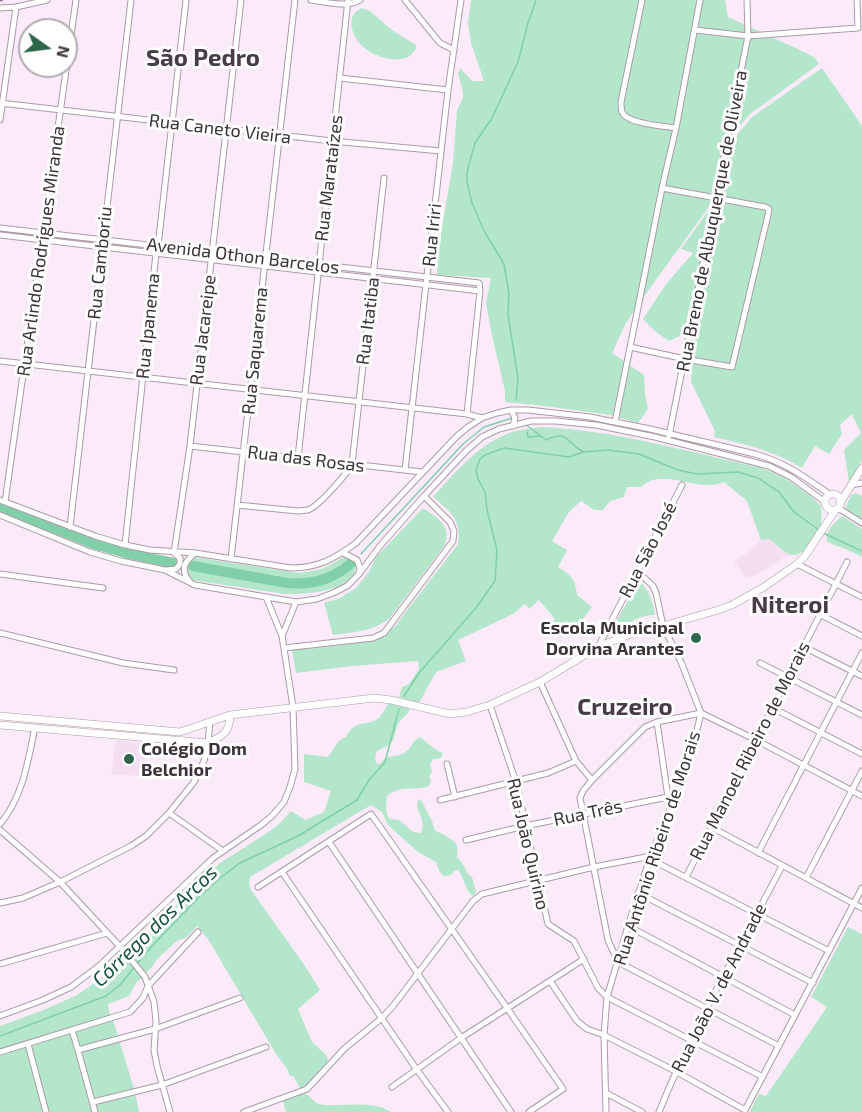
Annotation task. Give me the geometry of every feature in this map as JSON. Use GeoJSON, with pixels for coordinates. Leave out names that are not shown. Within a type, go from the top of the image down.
{"type":"FeatureCollection","features":[{"type":"Feature","properties":{"kind":"main road"},"geometry":{"type":"LineString","coordinates":[[0,716],[180,732],[230,715],[374,698],[450,714],[466,712],[490,705],[540,682],[598,647],[641,630],[663,626],[732,605],[764,587],[806,556],[862,468]]}},
{"type":"Feature","properties":{"kind":"main road"},"geometry":{"type":"LineString","coordinates":[[824,528],[827,498],[851,486]]}},
{"type":"Feature","properties":{"kind":"main road"},"geometry":{"type":"LineString","coordinates":[[832,495],[838,496],[838,507]]}},
{"type":"Feature","properties":{"kind":"main road"},"geometry":{"type":"LineString","coordinates":[[825,503],[830,509],[838,507]]}},
{"type":"Feature","properties":{"kind":"main road"},"geometry":{"type":"LineString","coordinates":[[0,725],[208,743],[226,733],[230,724],[230,715]]}},
{"type":"Feature","properties":{"kind":"main road"},"geometry":{"type":"LineString","coordinates":[[103,734],[104,725]]}},
{"type":"Feature","properties":{"kind":"street"},"geometry":{"type":"LineString","coordinates":[[0,8],[47,0]]}},
{"type":"Feature","properties":{"kind":"street","name":"Rua Arlindo Rodrigues Miranda"},"geometry":{"type":"LineString","coordinates":[[3,501],[25,363],[76,0]]}},
{"type":"Feature","properties":{"kind":"street","name":"Rua Camboriu"},"geometry":{"type":"LineString","coordinates":[[70,527],[131,0]]}},
{"type":"Feature","properties":{"kind":"street","name":"Rua Ipanema"},"geometry":{"type":"LineString","coordinates":[[125,545],[186,0]]}},
{"type":"Feature","properties":{"kind":"street","name":"Rua Jacareipe"},"geometry":{"type":"LineString","coordinates":[[165,570],[176,569],[180,564],[180,558],[174,552],[190,446],[241,0]]}},
{"type":"Feature","properties":{"kind":"street","name":"Rua Saquarema"},"geometry":{"type":"LineString","coordinates":[[231,559],[295,0]]}},
{"type":"Feature","properties":{"kind":"street"},"geometry":{"type":"LineString","coordinates":[[311,0],[348,2],[360,0]]}},
{"type":"Feature","properties":{"kind":"street"},"geometry":{"type":"LineString","coordinates":[[405,0],[440,42],[454,50]]}},
{"type":"Feature","properties":{"kind":"street","name":"Rua Iriri"},"geometry":{"type":"LineString","coordinates":[[405,470],[448,90],[461,0]]}},
{"type":"Feature","properties":{"kind":"street"},"geometry":{"type":"LineString","coordinates":[[642,0],[621,102],[622,113],[628,118],[642,122],[676,128]]}},
{"type":"Feature","properties":{"kind":"street"},"geometry":{"type":"LineString","coordinates":[[615,422],[700,0]]}},
{"type":"Feature","properties":{"kind":"street","name":"Rua Breno de Albuquerque de Oliveira"},"geometry":{"type":"LineString","coordinates":[[668,441],[748,36],[747,0]]}},
{"type":"Feature","properties":{"kind":"street"},"geometry":{"type":"LineString","coordinates":[[694,30],[748,36],[858,28],[857,0]]}},
{"type":"Feature","properties":{"kind":"street","name":"Rua Marataízes"},"geometry":{"type":"LineString","coordinates":[[298,458],[348,2]]}},
{"type":"Feature","properties":{"kind":"street"},"geometry":{"type":"LineString","coordinates":[[0,120],[16,7]]}},
{"type":"Feature","properties":{"kind":"street"},"geometry":{"type":"LineString","coordinates":[[340,78],[448,90]]}},
{"type":"Feature","properties":{"kind":"street","name":"Rua Caneto Vieira"},"geometry":{"type":"LineString","coordinates":[[1,103],[226,130],[441,151]]}},
{"type":"Feature","properties":{"kind":"street","name":"Rua Itatiba"},"geometry":{"type":"LineString","coordinates":[[352,464],[384,177]]}},
{"type":"Feature","properties":{"kind":"street"},"geometry":{"type":"LineString","coordinates":[[630,347],[732,367],[768,215],[768,209],[765,207],[662,188]]}},
{"type":"Feature","properties":{"kind":"street","name":"Avenida Othon Barcelos"},"geometry":{"type":"LineString","coordinates":[[0,228],[427,277],[479,284],[480,291],[0,236]]}},
{"type":"Feature","properties":{"kind":"street"},"geometry":{"type":"LineString","coordinates":[[467,414],[480,291]]}},
{"type":"Feature","properties":{"kind":"street"},"geometry":{"type":"LineString","coordinates":[[0,361],[467,414],[482,418]]}},
{"type":"Feature","properties":{"kind":"street"},"geometry":{"type":"LineString","coordinates":[[512,410],[515,418],[513,426]]}},
{"type":"Feature","properties":{"kind":"street"},"geometry":{"type":"LineString","coordinates":[[3,501],[125,545],[291,568],[306,568],[321,564],[343,553],[356,543],[422,472],[468,427],[497,412],[512,410],[541,411],[615,422],[670,433],[772,459],[784,464],[832,495]]}},
{"type":"Feature","properties":{"kind":"street"},"geometry":{"type":"LineString","coordinates":[[0,515],[90,552],[165,570],[195,585],[296,602],[317,599],[346,586],[466,451],[482,437],[499,429],[531,421],[596,425],[769,466],[791,477],[825,503]]}},
{"type":"Feature","properties":{"kind":"street","name":"Rua das Rosas"},"geometry":{"type":"LineString","coordinates":[[190,446],[422,472]]}},
{"type":"Feature","properties":{"kind":"street"},"geometry":{"type":"LineString","coordinates":[[237,505],[307,510],[316,505],[348,472],[352,464]]}},
{"type":"Feature","properties":{"kind":"street"},"geometry":{"type":"LineString","coordinates":[[851,486],[862,483]]}},
{"type":"Feature","properties":{"kind":"street","name":"Rua São José"},"geometry":{"type":"LineString","coordinates":[[598,647],[682,485]]}},
{"type":"Feature","properties":{"kind":"street"},"geometry":{"type":"LineString","coordinates":[[284,648],[373,638],[384,633],[453,541],[454,531],[450,522],[424,496]]}},
{"type":"Feature","properties":{"kind":"street"},"geometry":{"type":"LineString","coordinates":[[838,507],[862,523]]}},
{"type":"Feature","properties":{"kind":"street"},"geometry":{"type":"LineString","coordinates":[[195,553],[188,559],[184,571],[189,581],[195,585]]}},
{"type":"Feature","properties":{"kind":"street"},"geometry":{"type":"LineString","coordinates":[[343,553],[357,560],[360,568],[359,574]]}},
{"type":"Feature","properties":{"kind":"street","name":"Rua Manoel Ribeiro de Morais"},"geometry":{"type":"LineString","coordinates":[[686,877],[848,562]]}},
{"type":"Feature","properties":{"kind":"street"},"geometry":{"type":"LineString","coordinates":[[797,564],[862,597]]}},
{"type":"Feature","properties":{"kind":"street","name":"Rua Antônio Ribeiro de Morais"},"geometry":{"type":"LineString","coordinates":[[606,1112],[604,1035],[607,998],[638,892],[671,798],[692,752],[701,713],[681,662],[663,626],[656,592],[653,586],[637,571]]}},
{"type":"Feature","properties":{"kind":"street"},"geometry":{"type":"LineString","coordinates":[[0,574],[103,588]]}},
{"type":"Feature","properties":{"kind":"street"},"geometry":{"type":"LineString","coordinates":[[0,1016],[71,987],[99,966],[213,858],[261,825],[284,802],[295,769],[293,707],[282,636],[266,597]]}},
{"type":"Feature","properties":{"kind":"street"},"geometry":{"type":"LineString","coordinates":[[282,636],[296,602]]}},
{"type":"Feature","properties":{"kind":"street"},"geometry":{"type":"LineString","coordinates":[[821,615],[862,636]]}},
{"type":"Feature","properties":{"kind":"street"},"geometry":{"type":"LineString","coordinates":[[0,633],[123,663],[174,670]]}},
{"type":"Feature","properties":{"kind":"street"},"geometry":{"type":"LineString","coordinates":[[804,647],[862,676]]}},
{"type":"Feature","properties":{"kind":"street"},"geometry":{"type":"LineString","coordinates":[[758,853],[862,653]]}},
{"type":"Feature","properties":{"kind":"street"},"geometry":{"type":"LineString","coordinates":[[760,663],[862,715]]}},
{"type":"Feature","properties":{"kind":"street"},"geometry":{"type":"LineString","coordinates":[[540,682],[576,761],[592,780]]}},
{"type":"Feature","properties":{"kind":"street","name":"Rua João Quirino"},"geometry":{"type":"LineString","coordinates":[[490,705],[516,783],[548,924],[574,941],[598,988],[607,998]]}},
{"type":"Feature","properties":{"kind":"street"},"geometry":{"type":"LineString","coordinates":[[773,708],[862,754]]}},
{"type":"Feature","properties":{"kind":"street"},"geometry":{"type":"LineString","coordinates":[[779,1046],[618,962],[608,940],[580,798],[592,780],[640,731],[657,722],[701,713],[862,796]]}},
{"type":"Feature","properties":{"kind":"street"},"geometry":{"type":"LineString","coordinates":[[0,825],[10,813],[20,792],[36,719]]}},
{"type":"Feature","properties":{"kind":"street"},"geometry":{"type":"LineString","coordinates":[[0,903],[22,898],[60,882],[146,836],[169,813],[194,782],[204,762],[210,722]]}},
{"type":"Feature","properties":{"kind":"street"},"geometry":{"type":"LineString","coordinates":[[657,722],[671,798]]}},
{"type":"Feature","properties":{"kind":"street"},"geometry":{"type":"LineString","coordinates":[[440,800],[516,783],[576,761]]}},
{"type":"Feature","properties":{"kind":"street"},"geometry":{"type":"LineString","coordinates":[[447,764],[455,797]]}},
{"type":"Feature","properties":{"kind":"street"},"geometry":{"type":"LineString","coordinates":[[806,878],[862,771]]}},
{"type":"Feature","properties":{"kind":"street","name":"Rua Três"},"geometry":{"type":"LineString","coordinates":[[466,840],[525,826],[671,798]]}},
{"type":"Feature","properties":{"kind":"street"},"geometry":{"type":"LineString","coordinates":[[169,813],[224,850]]}},
{"type":"Feature","properties":{"kind":"street"},"geometry":{"type":"LineString","coordinates":[[258,887],[371,814],[562,1089],[528,1112]]}},
{"type":"Feature","properties":{"kind":"street"},"geometry":{"type":"LineString","coordinates":[[711,827],[862,908]]}},
{"type":"Feature","properties":{"kind":"street"},"geometry":{"type":"LineString","coordinates":[[0,830],[60,882],[120,946],[145,977],[156,1012],[154,1050],[170,1112]]}},
{"type":"Feature","properties":{"kind":"street"},"geometry":{"type":"LineString","coordinates":[[329,842],[511,1112]]}},
{"type":"Feature","properties":{"kind":"street"},"geometry":{"type":"LineString","coordinates":[[244,1112],[308,1089],[345,1048],[393,1006],[473,902],[482,894],[642,856],[650,858],[829,951]]}},
{"type":"Feature","properties":{"kind":"street","name":"Rua João V. de Andrade"},"geometry":{"type":"LineString","coordinates":[[659,1112],[690,1040],[782,866]]}},
{"type":"Feature","properties":{"kind":"street"},"geometry":{"type":"LineString","coordinates":[[282,872],[448,1112]]}},
{"type":"Feature","properties":{"kind":"street"},"geometry":{"type":"LineString","coordinates":[[550,981],[577,1021],[587,1029],[604,1035],[675,1071],[746,1111],[862,888]]}},
{"type":"Feature","properties":{"kind":"street"},"geometry":{"type":"LineString","coordinates":[[638,892],[813,983]]}},
{"type":"Feature","properties":{"kind":"street"},"geometry":{"type":"LineString","coordinates":[[628,926],[795,1016]]}},
{"type":"Feature","properties":{"kind":"street"},"geometry":{"type":"LineString","coordinates":[[0,1052],[130,1012],[143,998],[148,986],[198,932]]}},
{"type":"Feature","properties":{"kind":"street"},"geometry":{"type":"LineString","coordinates":[[0,964],[107,933]]}},
{"type":"Feature","properties":{"kind":"street"},"geometry":{"type":"LineString","coordinates":[[392,1087],[461,1038],[584,959]]}},
{"type":"Feature","properties":{"kind":"street"},"geometry":{"type":"LineString","coordinates":[[607,998],[763,1077]]}},
{"type":"Feature","properties":{"kind":"street"},"geometry":{"type":"LineString","coordinates":[[78,1050],[155,1029],[240,999]]}},
{"type":"Feature","properties":{"kind":"street"},"geometry":{"type":"LineString","coordinates":[[72,1030],[95,1112]]}},
{"type":"Feature","properties":{"kind":"street"},"geometry":{"type":"LineString","coordinates":[[28,1044],[46,1112]]}},
{"type":"Feature","properties":{"kind":"street"},"geometry":{"type":"LineString","coordinates":[[93,1102],[162,1085],[266,1047]]}},
{"type":"Feature","properties":{"kind":"street"},"geometry":{"type":"LineString","coordinates":[[606,1093],[642,1112]]}},
{"type":"Feature","properties":{"kind":"shaded area"},"geometry":{"type":"Polygon","coordinates":[[[769,539],[786,553],[801,554],[785,557],[764,571],[746,579],[734,561],[761,540],[769,539]]]}},
{"type":"Feature","properties":{"kind":"shaded area","name":"Colégio Dom Belchior"},"geometry":{"type":"Polygon","coordinates":[[[116,740],[148,744],[140,776],[111,774],[116,740]]]}},
{"type":"Feature","properties":{"kind":"green space"},"geometry":{"type":"Polygon","coordinates":[[[471,0],[725,0],[728,17],[814,57],[819,64],[750,114],[734,132],[723,161],[716,195],[626,323],[612,353],[644,375],[648,409],[638,423],[610,415],[505,402],[505,391],[486,303],[491,278],[437,275],[437,257],[453,163],[457,110],[463,98],[458,74],[460,68],[472,81],[484,81],[471,43],[468,23],[471,0]]]}},
{"type":"Feature","properties":{"kind":"green space"},"geometry":{"type":"Polygon","coordinates":[[[361,8],[370,11],[393,31],[416,45],[416,49],[410,56],[393,59],[384,58],[367,49],[355,36],[352,26],[353,16],[361,8]]]}},
{"type":"Feature","properties":{"kind":"green space"},"geometry":{"type":"Polygon","coordinates":[[[822,68],[862,126],[862,460],[849,482],[844,450],[861,433],[852,414],[840,425],[842,434],[829,454],[815,446],[802,468],[770,452],[714,437],[715,431],[691,382],[693,338],[682,335],[669,341],[643,319],[666,284],[693,253],[681,249],[718,197],[726,162],[737,135],[752,117],[822,68]]]}},
{"type":"Feature","properties":{"kind":"green space"},"geometry":{"type":"Polygon","coordinates":[[[540,427],[624,437],[762,468],[794,484],[821,506],[819,530],[806,549],[792,555],[783,551],[769,539],[761,540],[747,501],[724,482],[701,485],[656,479],[641,487],[627,487],[624,497],[610,501],[603,510],[594,510],[581,501],[569,512],[552,541],[567,550],[558,567],[572,578],[577,595],[592,607],[578,625],[564,635],[558,638],[549,625],[555,619],[539,600],[529,609],[525,604],[513,614],[458,640],[466,661],[436,672],[419,703],[399,697],[402,687],[409,684],[419,669],[418,661],[296,673],[292,650],[373,641],[395,626],[458,544],[456,522],[433,497],[469,459],[489,443],[512,432],[540,427]]]}},
{"type":"Feature","properties":{"kind":"green space"},"geometry":{"type":"Polygon","coordinates":[[[856,493],[862,496],[862,520],[845,509],[851,495],[856,493]]]}},
{"type":"Feature","properties":{"kind":"green space"},"geometry":{"type":"Polygon","coordinates":[[[423,508],[445,527],[447,538],[445,545],[389,619],[369,629],[333,635],[324,603],[340,598],[356,588],[369,572],[376,557],[423,508]]]}},
{"type":"Feature","properties":{"kind":"green space"},"geometry":{"type":"Polygon","coordinates":[[[842,516],[862,529],[862,557],[827,542],[833,524],[842,516]]]}},
{"type":"Feature","properties":{"kind":"green space"},"geometry":{"type":"Polygon","coordinates":[[[347,556],[356,565],[354,574],[348,581],[328,590],[304,594],[285,594],[192,580],[186,571],[188,560],[194,557],[299,573],[322,569],[347,556]]]}},
{"type":"Feature","properties":{"kind":"green space"},"geometry":{"type":"Polygon","coordinates":[[[639,581],[650,596],[655,615],[639,618],[613,631],[612,629],[639,581]]]}},
{"type":"Feature","properties":{"kind":"green space"},"geometry":{"type":"Polygon","coordinates":[[[389,703],[410,709],[398,724],[391,743],[377,752],[376,763],[380,764],[387,757],[406,752],[420,737],[443,753],[441,758],[433,759],[430,764],[432,772],[429,776],[431,781],[429,786],[397,790],[387,796],[386,811],[389,819],[399,820],[413,832],[421,833],[423,823],[417,803],[419,799],[421,800],[435,831],[456,844],[457,857],[472,877],[476,892],[473,896],[470,894],[458,870],[451,875],[444,876],[439,871],[436,862],[418,852],[388,825],[382,812],[371,805],[250,877],[251,890],[320,990],[298,1009],[312,1042],[327,1056],[328,1061],[312,1081],[300,1089],[294,1077],[289,1075],[208,939],[197,926],[187,937],[177,941],[158,958],[136,983],[129,996],[108,1004],[139,1112],[0,1112],[0,1026],[77,995],[106,975],[220,863],[267,833],[291,811],[305,820],[324,812],[331,791],[304,782],[304,754],[328,757],[338,742],[346,737],[354,727],[376,720],[389,703]]]}},
{"type":"Feature","properties":{"kind":"green space"},"geometry":{"type":"Polygon","coordinates":[[[848,927],[862,934],[862,1112],[751,1112],[759,1094],[766,1096],[827,1007],[811,997],[848,927]]]}},
{"type":"Feature","properties":{"kind":"green space"},"geometry":{"type":"Polygon","coordinates":[[[302,1093],[318,1104],[365,1105],[391,1112],[286,1112],[283,1101],[302,1093]]]}},
{"type":"Feature","properties":{"kind":"waterway"},"geometry":{"type":"LineString","coordinates":[[516,400],[518,379],[508,314],[509,293],[504,264],[484,231],[472,203],[467,172],[475,143],[492,118],[518,62],[536,0]]}},
{"type":"Feature","properties":{"kind":"waterway"},"geometry":{"type":"LineString","coordinates":[[361,554],[463,444],[484,427],[512,418]]}},
{"type":"Feature","properties":{"kind":"waterway"},"geometry":{"type":"LineString","coordinates":[[526,425],[541,436]]}},
{"type":"Feature","properties":{"kind":"waterway"},"geometry":{"type":"LineString","coordinates":[[527,432],[528,437],[541,436],[546,440],[559,436],[567,438],[582,451]]}},
{"type":"Feature","properties":{"kind":"waterway","name":"Córrego dos Arcos"},"geometry":{"type":"LineString","coordinates":[[404,696],[419,673],[476,608],[495,581],[497,550],[485,492],[476,470],[480,459],[485,455],[504,448],[569,457],[583,452],[608,450],[639,454],[678,470],[697,474],[738,472],[758,478],[779,492],[794,512],[819,530]]}},
{"type":"Feature","properties":{"kind":"waterway"},"geometry":{"type":"LineString","coordinates":[[0,507],[97,545],[173,563]]}},
{"type":"Feature","properties":{"kind":"waterway","name":"Córrego dos Arcos"},"geometry":{"type":"LineString","coordinates":[[823,533],[862,551]]}},
{"type":"Feature","properties":{"kind":"waterway"},"geometry":{"type":"LineString","coordinates":[[193,566],[296,583],[321,580],[337,574],[351,563]]}},
{"type":"Feature","properties":{"kind":"waterway","name":"Córrego dos Arcos"},"geometry":{"type":"LineString","coordinates":[[0,1036],[106,996],[120,985],[153,945],[219,879],[240,863],[298,836],[357,800],[369,780],[385,762],[399,709]]}},
{"type":"Feature","properties":{"kind":"place","name":"Escola Municipal Dorvina Arantes"},"geometry":{"type":"Point","coordinates":[696,638]}},
{"type":"Feature","properties":{"kind":"place","name":"Colégio Dom Belchior"},"geometry":{"type":"Point","coordinates":[129,759]}},
{"type":"Feature","properties":{"kind":"district","name":"São Pedro"},"geometry":{"type":"Point","coordinates":[203,58]}},
{"type":"Feature","properties":{"kind":"district","name":"Niteroi"},"geometry":{"type":"Point","coordinates":[790,605]}},
{"type":"Feature","properties":{"kind":"district","name":"Cruzeiro"},"geometry":{"type":"Point","coordinates":[625,707]}}]}
